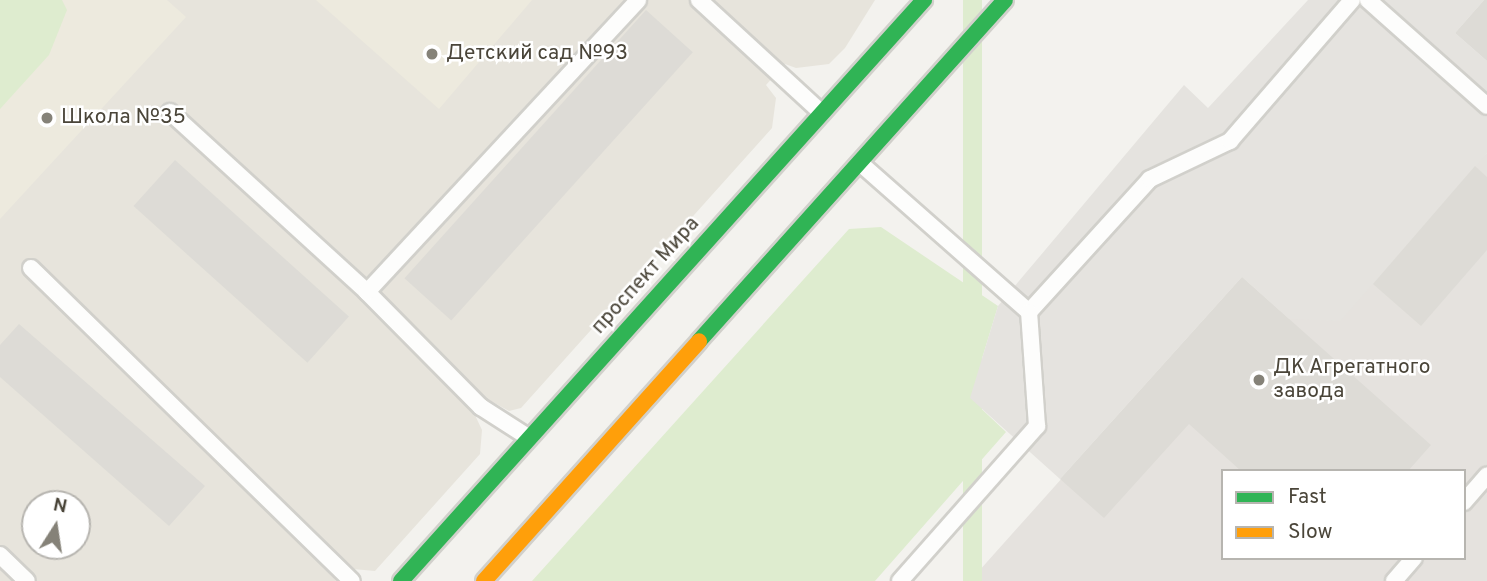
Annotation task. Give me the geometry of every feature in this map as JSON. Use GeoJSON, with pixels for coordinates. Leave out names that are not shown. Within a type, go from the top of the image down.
{"type":"FeatureCollection","features":[{"type":"Feature","properties":{"kind":"main road","name":"проспект Мира"},"geometry":{"type":"LineString","coordinates":[[401,581],[924,0]]}},
{"type":"Feature","properties":{"kind":"main road"},"geometry":{"type":"LineString","coordinates":[[484,581],[1005,0]]}},
{"type":"Feature","properties":{"kind":"lane"},"geometry":{"type":"LineString","coordinates":[[367,292],[638,0]]}},
{"type":"Feature","properties":{"kind":"lane"},"geometry":{"type":"LineString","coordinates":[[699,0],[821,112]]}},
{"type":"Feature","properties":{"kind":"lane"},"geometry":{"type":"LineString","coordinates":[[1029,312],[1150,178],[1230,141],[1352,0]]}},
{"type":"Feature","properties":{"kind":"lane"},"geometry":{"type":"LineString","coordinates":[[1368,0],[1487,106]]}},
{"type":"Feature","properties":{"kind":"lane"},"geometry":{"type":"LineString","coordinates":[[170,112],[367,292],[481,407],[528,437]]}},
{"type":"Feature","properties":{"kind":"lane"},"geometry":{"type":"LineString","coordinates":[[860,163],[1029,312],[1037,426],[900,581]]}},
{"type":"Feature","properties":{"kind":"lane"},"geometry":{"type":"LineString","coordinates":[[31,268],[352,581]]}},
{"type":"Feature","properties":{"kind":"lane"},"geometry":{"type":"LineString","coordinates":[[1466,500],[1487,476]]}},
{"type":"Feature","properties":{"kind":"lane"},"geometry":{"type":"LineString","coordinates":[[0,555],[27,581]]}},
{"type":"Feature","properties":{"kind":"lane"},"geometry":{"type":"LineString","coordinates":[[1394,581],[1412,560]]}},
{"type":"Feature","properties":{"kind":"shaded area"},"geometry":{"type":"Polygon","coordinates":[[[0,0],[875,0],[845,48],[829,64],[796,68],[785,64],[766,85],[776,98],[772,128],[521,408],[509,411],[489,400],[474,413],[482,430],[480,454],[375,571],[353,569],[343,559],[330,573],[336,581],[0,581],[0,0]]]}},
{"type":"Feature","properties":{"kind":"shaded area","name":"Школа №35"},"geometry":{"type":"Polygon","coordinates":[[[0,0],[167,0],[186,17],[0,219],[0,0]]]}},
{"type":"Feature","properties":{"kind":"shaded area","name":"Детский сад №93"},"geometry":{"type":"Polygon","coordinates":[[[316,0],[532,0],[439,109],[316,0]]]}},
{"type":"Feature","properties":{"kind":"shaded area"},"geometry":{"type":"Polygon","coordinates":[[[1308,0],[1484,0],[1455,33],[1487,61],[1487,153],[1340,321],[1289,319],[1242,277],[1060,479],[970,398],[998,306],[1184,85],[1208,108],[1308,0]]]}},
{"type":"Feature","properties":{"kind":"shaded area"},"geometry":{"type":"Polygon","coordinates":[[[1487,153],[1487,581],[970,581],[1242,277],[1289,319],[1487,153]]]}},
{"type":"Feature","properties":{"kind":"green space"},"geometry":{"type":"Polygon","coordinates":[[[0,0],[62,0],[67,10],[49,55],[0,109],[0,0]]]}},
{"type":"Feature","properties":{"kind":"green space"},"geometry":{"type":"Polygon","coordinates":[[[963,0],[982,0],[982,581],[963,581],[963,0]]]}},
{"type":"Feature","properties":{"kind":"green space"},"geometry":{"type":"Polygon","coordinates":[[[881,227],[998,306],[970,398],[1006,432],[875,581],[532,581],[849,229],[881,227]]]}},
{"type":"Feature","properties":{"kind":"building"},"geometry":{"type":"Polygon","coordinates":[[[1484,0],[1487,0],[1487,61],[1455,33],[1484,0]]]}},
{"type":"Feature","properties":{"kind":"building"},"geometry":{"type":"Polygon","coordinates":[[[646,10],[693,52],[451,320],[404,278],[646,10]]]}},
{"type":"Feature","properties":{"kind":"building"},"geometry":{"type":"Polygon","coordinates":[[[175,160],[349,317],[307,363],[134,206],[175,160]]]}},
{"type":"Feature","properties":{"kind":"building"},"geometry":{"type":"Polygon","coordinates":[[[1475,166],[1487,177],[1487,250],[1421,326],[1373,284],[1475,166]]]}},
{"type":"Feature","properties":{"kind":"building"},"geometry":{"type":"Polygon","coordinates":[[[1242,277],[1431,445],[1410,469],[1239,469],[1189,424],[1104,518],[1060,479],[1242,277]]]}},
{"type":"Feature","properties":{"kind":"building"},"geometry":{"type":"Polygon","coordinates":[[[19,324],[205,486],[169,526],[0,377],[0,345],[19,324]]]}},
{"type":"Feature","properties":{"kind":"traffic: fast"},"geometry":{"type":"LineString","coordinates":[[401,581],[924,0]]}},
{"type":"Feature","properties":{"kind":"traffic: fast"},"geometry":{"type":"LineString","coordinates":[[699,341],[1005,0]]}},
{"type":"Feature","properties":{"kind":"traffic: slow"},"geometry":{"type":"LineString","coordinates":[[484,581],[699,341]]}},
{"type":"Feature","properties":{"kind":"place","name":"Детский сад №93"},"geometry":{"type":"Point","coordinates":[432,54]}},
{"type":"Feature","properties":{"kind":"place","name":"Школа №35"},"geometry":{"type":"Point","coordinates":[47,118]}},
{"type":"Feature","properties":{"kind":"place","name":"ДК Агрегатного завода"},"geometry":{"type":"Point","coordinates":[1259,380]}}]}
